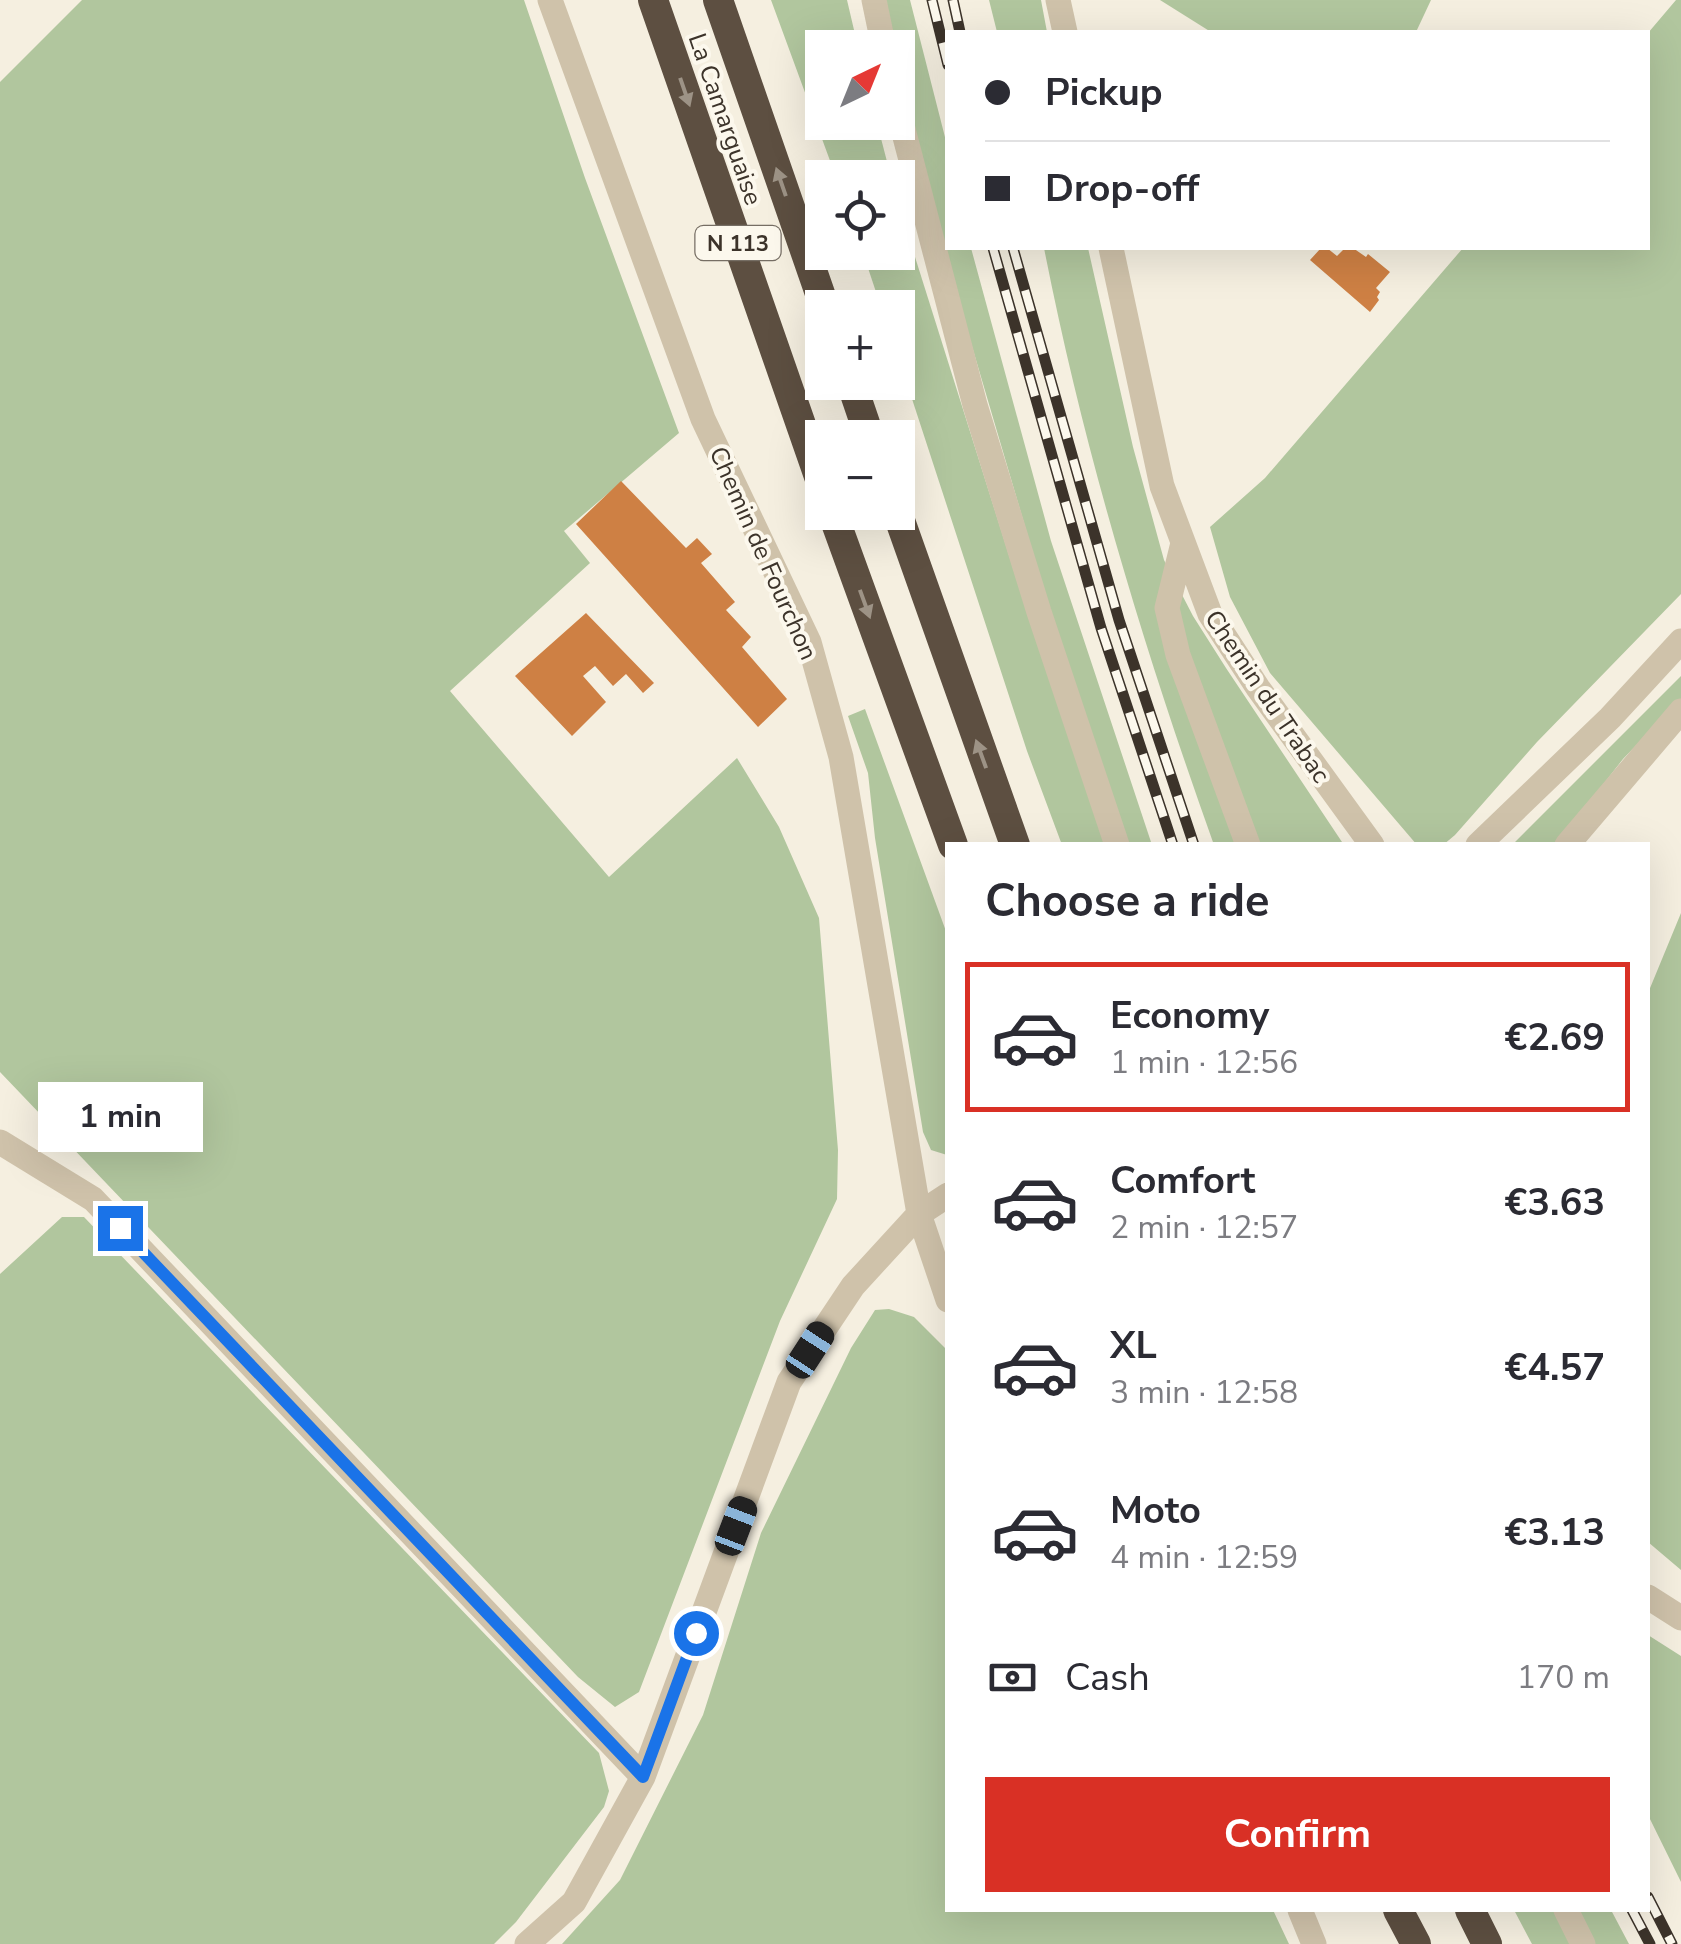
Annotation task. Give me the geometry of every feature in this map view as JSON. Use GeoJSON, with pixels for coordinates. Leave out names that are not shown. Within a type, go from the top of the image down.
{"type":"FeatureCollection","features":[{"type":"Feature","properties":{"kind":"highway","name":"La Camarguaise"},"geometry":{"type":"LineString","coordinates":[[653,0],[805,436]]}},
{"type":"Feature","properties":{"kind":"highway","name":"La Camarguaise"},"geometry":{"type":"LineString","coordinates":[[718,0],[819,290]]}},
{"type":"Feature","properties":{"kind":"highway"},"geometry":{"type":"LineString","coordinates":[[839,530],[952,842]]}},
{"type":"Feature","properties":{"kind":"highway"},"geometry":{"type":"LineString","coordinates":[[902,530],[1014,842]]}},
{"type":"Feature","properties":{"kind":"highway"},"geometry":{"type":"LineString","coordinates":[[1399,1912],[1416,1944]]}},
{"type":"Feature","properties":{"kind":"highway"},"geometry":{"type":"LineString","coordinates":[[1471,1912],[1488,1944]]}},
{"type":"Feature","properties":{"kind":"street","name":"Chemin de Fourchon"},"geometry":{"type":"LineString","coordinates":[[550,0],[703,419],[809,642],[841,758],[920,1214],[945,1291]]}},
{"type":"Feature","properties":{"kind":"street"},"geometry":{"type":"LineString","coordinates":[[874,0],[880,30]]}},
{"type":"Feature","properties":{"kind":"street"},"geometry":{"type":"LineString","coordinates":[[1058,0],[1065,30]]}},
{"type":"Feature","properties":{"kind":"street"},"geometry":{"type":"LineString","coordinates":[[906,140],[975,405],[1045,631],[1117,842]]}},
{"type":"Feature","properties":{"kind":"street","name":"Chemin du Trabac"},"geometry":{"type":"LineString","coordinates":[[1111,250],[1162,486],[1210,614],[1258,688],[1370,842]]}},
{"type":"Feature","properties":{"kind":"street"},"geometry":{"type":"LineString","coordinates":[[1184,543],[1167,608],[1178,655],[1247,842]]}},
{"type":"Feature","properties":{"kind":"street"},"geometry":{"type":"LineString","coordinates":[[1481,842],[1610,718],[1681,641]]}},
{"type":"Feature","properties":{"kind":"street"},"geometry":{"type":"LineString","coordinates":[[1570,842],[1681,711]]}},
{"type":"Feature","properties":{"kind":"street"},"geometry":{"type":"LineString","coordinates":[[0,1142],[93,1199],[643,1777]]}},
{"type":"Feature","properties":{"kind":"street"},"geometry":{"type":"LineString","coordinates":[[527,1944],[574,1902],[643,1777],[790,1382],[853,1286],[920,1214],[945,1198]]}},
{"type":"Feature","properties":{"kind":"street"},"geometry":{"type":"LineString","coordinates":[[1650,1599],[1681,1618]]}},
{"type":"Feature","properties":{"kind":"street"},"geometry":{"type":"LineString","coordinates":[[1301,1912],[1314,1944]]}},
{"type":"Feature","properties":{"kind":"street"},"geometry":{"type":"LineString","coordinates":[[1567,1912],[1583,1944]]}},
{"type":"Feature","properties":{"kind":"green space"},"geometry":{"type":"Polygon","coordinates":[[[82,0],[524,0],[679,433],[564,531],[590,563],[450,691],[609,877],[737,758],[779,827],[819,918],[838,1150],[837,1199],[780,1321],[639,1692],[615,1707],[578,1677],[0,1072],[0,82],[82,0]]]}},
{"type":"Feature","properties":{"kind":"green space"},"geometry":{"type":"Polygon","coordinates":[[[771,0],[847,0],[854,30],[805,30],[805,93],[771,0]]]}},
{"type":"Feature","properties":{"kind":"green space"},"geometry":{"type":"Polygon","coordinates":[[[882,0],[910,0],[945,137],[945,250],[972,250],[1051,541],[1151,842],[1126,842],[1076,700],[921,173],[914,140],[915,30],[889,30],[882,0]]]}},
{"type":"Feature","properties":{"kind":"green space"},"geometry":{"type":"Polygon","coordinates":[[[989,0],[1041,0],[1047,30],[996,30],[989,0]]]}},
{"type":"Feature","properties":{"kind":"green space"},"geometry":{"type":"Polygon","coordinates":[[[1160,0],[1431,0],[1417,30],[1208,30],[1160,0]]]}},
{"type":"Feature","properties":{"kind":"green space"},"geometry":{"type":"Polygon","coordinates":[[[1676,0],[1681,0],[1681,594],[1537,742],[1455,835],[1447,842],[1414,842],[1270,673],[1230,597],[1210,527],[1265,478],[1461,250],[1650,250],[1650,31],[1676,0]]]}},
{"type":"Feature","properties":{"kind":"green space"},"geometry":{"type":"Polygon","coordinates":[[[822,140],[881,140],[887,160],[830,160],[822,140]]]}},
{"type":"Feature","properties":{"kind":"green space"},"geometry":{"type":"Polygon","coordinates":[[[1044,250],[1088,250],[1133,447],[1164,560],[1193,616],[1342,842],[1213,842],[1118,550],[1044,250]]]}},
{"type":"Feature","properties":{"kind":"green space"},"geometry":{"type":"Polygon","coordinates":[[[915,257],[1031,625],[1107,842],[1061,842],[1027,751],[912,400],[915,290],[875,290],[869,270],[915,270],[915,257]]]}},
{"type":"Feature","properties":{"kind":"green space"},"geometry":{"type":"Polygon","coordinates":[[[1681,676],[1681,699],[1623,759],[1558,842],[1515,842],[1681,676]]]}},
{"type":"Feature","properties":{"kind":"green space"},"geometry":{"type":"Polygon","coordinates":[[[865,709],[945,929],[945,1154],[931,1150],[923,1132],[868,773],[848,716],[865,709]]]}},
{"type":"Feature","properties":{"kind":"green space"},"geometry":{"type":"Polygon","coordinates":[[[1681,913],[1681,1570],[1650,1544],[1650,988],[1681,913]]]}},
{"type":"Feature","properties":{"kind":"green space"},"geometry":{"type":"Polygon","coordinates":[[[62,1217],[84,1217],[599,1753],[609,1791],[604,1807],[516,1922],[494,1944],[0,1944],[0,1274],[62,1217]]]}},
{"type":"Feature","properties":{"kind":"green space"},"geometry":{"type":"Polygon","coordinates":[[[889,1309],[914,1317],[945,1348],[945,1912],[1274,1912],[1289,1944],[562,1944],[620,1880],[703,1715],[761,1533],[851,1348],[875,1310],[889,1309]]]}},
{"type":"Feature","properties":{"kind":"green space"},"geometry":{"type":"Polygon","coordinates":[[[1650,1636],[1681,1656],[1681,1882],[1650,1819],[1650,1636]]]}},
{"type":"Feature","properties":{"kind":"green space"},"geometry":{"type":"Polygon","coordinates":[[[1515,1912],[1612,1912],[1629,1944],[1532,1944],[1515,1912]]]}},
{"type":"Feature","properties":{"kind":"building"},"geometry":{"type":"Polygon","coordinates":[[[1319,250],[1330,250],[1337,256],[1343,250],[1356,250],[1366,257],[1368,254],[1390,272],[1376,288],[1379,300],[1370,312],[1310,260],[1319,250]]]}},
{"type":"Feature","properties":{"kind":"building"},"geometry":{"type":"Polygon","coordinates":[[[621,481],[686,548],[697,538],[712,554],[701,563],[735,602],[726,610],[751,637],[742,647],[787,699],[758,727],[576,524],[621,481]]]}},
{"type":"Feature","properties":{"kind":"building"},"geometry":{"type":"Polygon","coordinates":[[[586,613],[654,683],[643,693],[626,674],[613,686],[595,666],[583,676],[606,702],[572,736],[515,676],[586,613]]]}},
{"type":"Feature","properties":{"kind":"railway"},"geometry":{"type":"LineString","coordinates":[[932,0],[945,53]]}},
{"type":"Feature","properties":{"kind":"railway"},"geometry":{"type":"LineString","coordinates":[[953,0],[960,30]]}},
{"type":"Feature","properties":{"kind":"railway"},"geometry":{"type":"LineString","coordinates":[[994,250],[1101,628],[1172,842]]}},
{"type":"Feature","properties":{"kind":"railway"},"geometry":{"type":"LineString","coordinates":[[1014,250],[1119,620],[1193,842]]}},
{"type":"Feature","properties":{"kind":"railway"},"geometry":{"type":"LineString","coordinates":[[1650,1901],[1672,1944]]}},
{"type":"Feature","properties":{"kind":"railway"},"geometry":{"type":"LineString","coordinates":[[1633,1912],[1650,1944]]}},
{"type":"Feature","properties":{"kind":"route"},"geometry":{"type":"LineString","coordinates":[[120,1228],[643,1777],[696,1633]]}}]}
